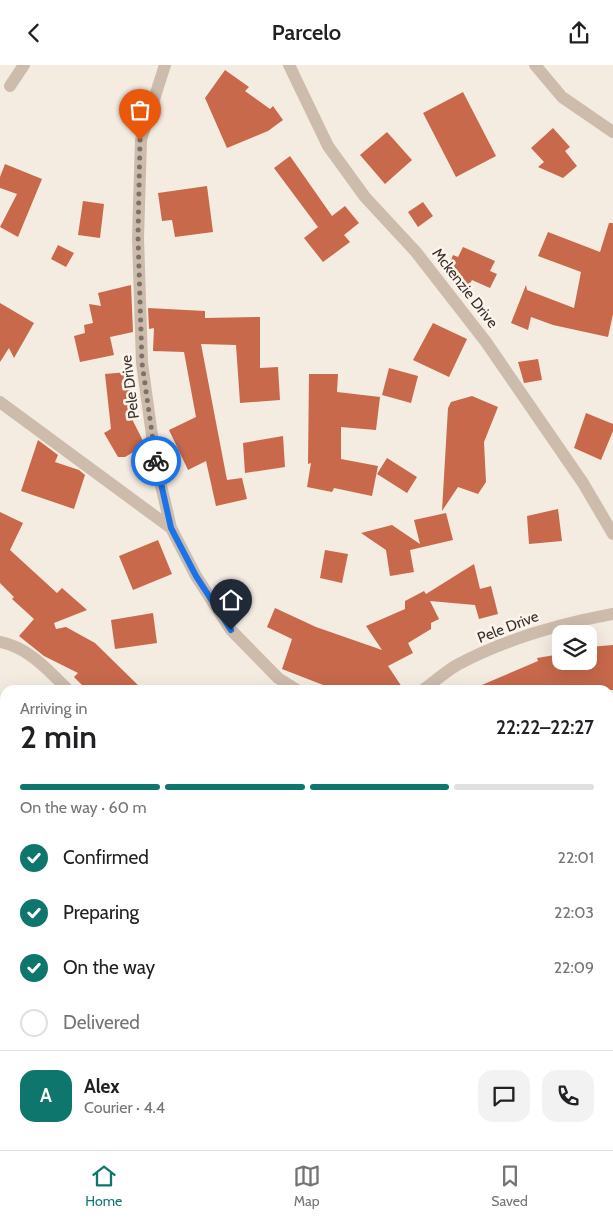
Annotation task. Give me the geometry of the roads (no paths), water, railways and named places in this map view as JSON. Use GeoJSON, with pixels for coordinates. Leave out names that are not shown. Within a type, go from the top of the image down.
{"type":"FeatureCollection","features":[{"type":"Feature","properties":{"kind":"street"},"geometry":{"type":"LineString","coordinates":[[10,86],[24,65]]}},
{"type":"Feature","properties":{"kind":"street","name":"Pele Drive"},"geometry":{"type":"LineString","coordinates":[[164,65],[140,140],[138,237],[142,363],[156,464],[171,528],[196,576],[231,630],[278,678],[290,685]]}},
{"type":"Feature","properties":{"kind":"street","name":"Mckenzie Drive"},"geometry":{"type":"LineString","coordinates":[[289,65],[328,146],[365,197],[416,252],[486,342],[583,483],[613,534]]}},
{"type":"Feature","properties":{"kind":"street"},"geometry":{"type":"LineString","coordinates":[[535,65],[562,97],[613,132]]}},
{"type":"Feature","properties":{"kind":"street"},"geometry":{"type":"LineString","coordinates":[[0,402],[171,528]]}},
{"type":"Feature","properties":{"kind":"street","name":"Pele Drive"},"geometry":{"type":"LineString","coordinates":[[430,685],[456,666],[513,640],[566,624],[613,614]]}},
{"type":"Feature","properties":{"kind":"street"},"geometry":{"type":"LineString","coordinates":[[0,642],[7,643],[37,659],[63,685]]}}]}
